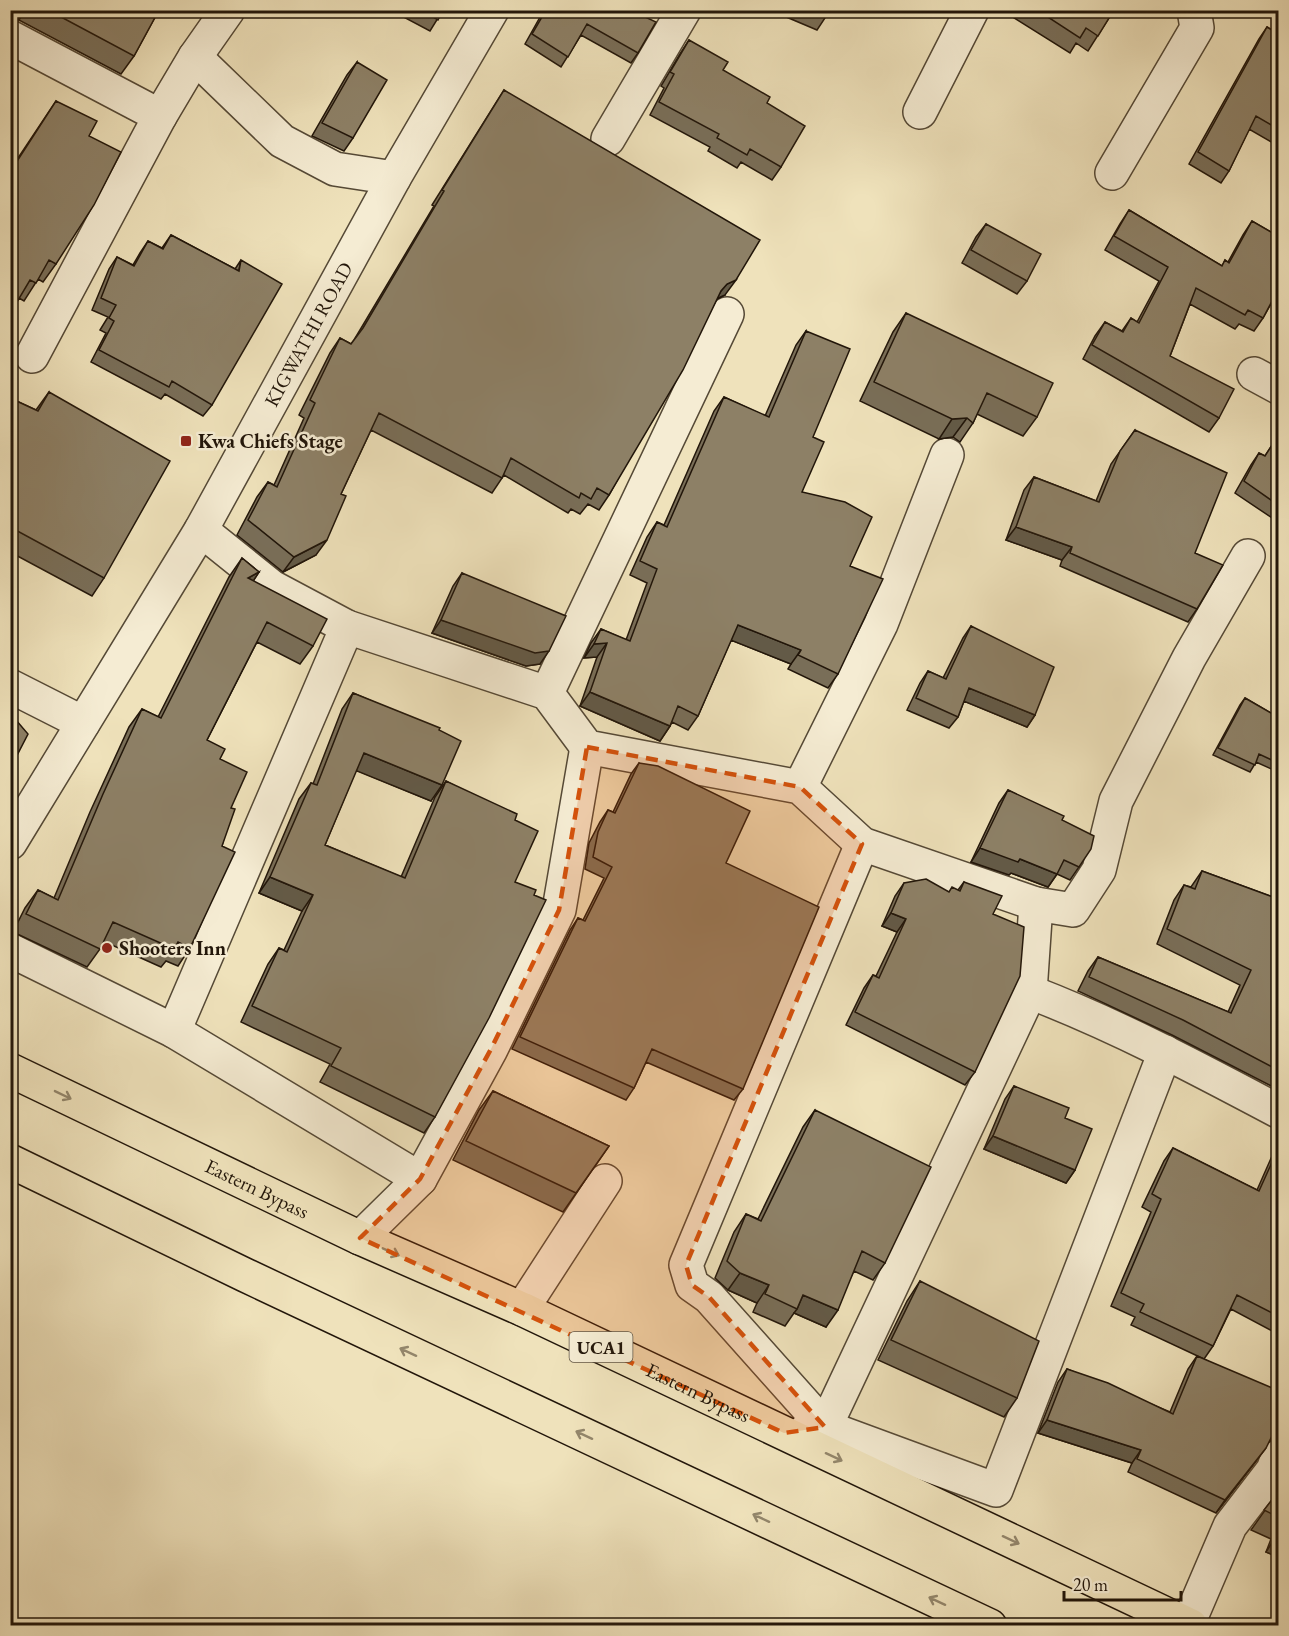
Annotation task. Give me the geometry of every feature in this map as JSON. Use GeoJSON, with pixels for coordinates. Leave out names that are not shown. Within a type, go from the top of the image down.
{"type":"FeatureCollection","features":[{"type":"Feature","properties":{"kind":"main road","name":"Eastern Bypass"},"geometry":{"type":"LineString","coordinates":[[10,1070],[360,1238],[522,1309],[1190,1625]]}},
{"type":"Feature","properties":{"kind":"main road"},"geometry":{"type":"LineString","coordinates":[[10,1161],[245,1275],[990,1626]]}},
{"type":"Feature","properties":{"kind":"street"},"geometry":{"type":"LineString","coordinates":[[32,356],[160,116],[195,57],[228,10]]}},
{"type":"Feature","properties":{"kind":"street","name":"KIGWATHI ROAD"},"geometry":{"type":"LineString","coordinates":[[10,843],[201,530],[394,178],[492,10]]}},
{"type":"Feature","properties":{"kind":"street"},"geometry":{"type":"LineString","coordinates":[[608,139],[684,10]]}},
{"type":"Feature","properties":{"kind":"street"},"geometry":{"type":"LineString","coordinates":[[920,112],[972,10]]}},
{"type":"Feature","properties":{"kind":"street"},"geometry":{"type":"LineString","coordinates":[[1112,173],[1197,28],[1194,10]]}},
{"type":"Feature","properties":{"kind":"street"},"geometry":{"type":"LineString","coordinates":[[10,38],[160,116]]}},
{"type":"Feature","properties":{"kind":"street"},"geometry":{"type":"LineString","coordinates":[[195,57],[282,141],[335,169],[394,178]]}},
{"type":"Feature","properties":{"kind":"street"},"geometry":{"type":"LineString","coordinates":[[547,693],[727,314]]}},
{"type":"Feature","properties":{"kind":"street"},"geometry":{"type":"LineString","coordinates":[[800,787],[881,624],[947,456]]}},
{"type":"Feature","properties":{"kind":"street"},"geometry":{"type":"LineString","coordinates":[[201,530],[272,587],[347,627],[547,693],[587,747],[800,787],[862,844],[1036,904],[1073,910],[1100,870],[1116,801],[1190,658],[1248,556]]}},
{"type":"Feature","properties":{"kind":"street"},"geometry":{"type":"LineString","coordinates":[[174,1031],[347,627]]}},
{"type":"Feature","properties":{"kind":"street"},"geometry":{"type":"LineString","coordinates":[[10,686],[83,723]]}},
{"type":"Feature","properties":{"kind":"street"},"geometry":{"type":"LineString","coordinates":[[360,1238],[420,1179],[491,1049],[559,910],[587,747]]}},
{"type":"Feature","properties":{"kind":"street"},"geometry":{"type":"LineString","coordinates":[[862,844],[686,1265],[692,1285],[709,1297],[825,1427],[996,1490],[1165,1052]]}},
{"type":"Feature","properties":{"kind":"street"},"geometry":{"type":"LineString","coordinates":[[825,1427],[1030,992],[1036,904]]}},
{"type":"Feature","properties":{"kind":"street"},"geometry":{"type":"LineString","coordinates":[[10,950],[174,1031],[420,1179]]}},
{"type":"Feature","properties":{"kind":"street"},"geometry":{"type":"LineString","coordinates":[[1030,992],[1083,1012],[1278,1111]]}},
{"type":"Feature","properties":{"kind":"street"},"geometry":{"type":"LineString","coordinates":[[522,1309],[605,1181]]}},
{"type":"Feature","properties":{"kind":"street"},"geometry":{"type":"LineString","coordinates":[[784,1433],[825,1427]]}},
{"type":"Feature","properties":{"kind":"street"},"geometry":{"type":"LineString","coordinates":[[1190,1625],[1230,1526],[1273,1470],[1278,1457]]}},
{"type":"Feature","properties":{"kind":"highlighted area"},"geometry":{"type":"Polygon","coordinates":[[[587,747],[800,787],[862,844],[686,1265],[692,1285],[709,1297],[825,1427],[784,1433],[360,1238],[420,1179],[491,1049],[559,910],[587,747]]]}},
{"type":"Feature","properties":{"kind":"building"},"geometry":{"type":"Polygon","coordinates":[[[48,10],[159,10],[134,56],[48,10]]]}},
{"type":"Feature","properties":{"kind":"building"},"geometry":{"type":"Polygon","coordinates":[[[421,10],[443,10],[438,20],[421,10]]]}},
{"type":"Feature","properties":{"kind":"building"},"geometry":{"type":"Polygon","coordinates":[[[546,10],[649,10],[645,17],[656,22],[638,53],[587,24],[568,57],[532,34],[546,10]]]}},
{"type":"Feature","properties":{"kind":"building"},"geometry":{"type":"Polygon","coordinates":[[[816,10],[829,10],[827,15],[816,10]]]}},
{"type":"Feature","properties":{"kind":"building"},"geometry":{"type":"Polygon","coordinates":[[[1037,10],[1114,10],[1098,36],[1086,28],[1080,38],[1037,10]]]}},
{"type":"Feature","properties":{"kind":"building"},"geometry":{"type":"Polygon","coordinates":[[[1267,27],[1278,34],[1278,129],[1256,116],[1229,171],[1198,152],[1267,27]]]}},
{"type":"Feature","properties":{"kind":"building"},"geometry":{"type":"Polygon","coordinates":[[[689,40],[728,62],[723,70],[770,97],[767,103],[805,126],[781,167],[750,149],[747,155],[717,138],[719,134],[659,102],[674,74],[670,72],[689,40]]]}},
{"type":"Feature","properties":{"kind":"building"},"geometry":{"type":"Polygon","coordinates":[[[357,62],[387,80],[353,138],[322,123],[357,62]]]}},
{"type":"Feature","properties":{"kind":"building"},"geometry":{"type":"Polygon","coordinates":[[[504,90],[760,240],[736,280],[727,284],[721,291],[683,370],[609,495],[597,488],[591,499],[581,493],[579,498],[511,458],[502,478],[379,413],[341,494],[346,496],[327,540],[294,557],[248,520],[268,482],[277,487],[315,403],[310,400],[340,338],[351,344],[363,328],[444,191],[442,190],[504,90]]]}},
{"type":"Feature","properties":{"kind":"building"},"geometry":{"type":"Polygon","coordinates":[[[56,101],[97,121],[89,136],[121,152],[94,205],[56,264],[49,260],[36,283],[30,280],[17,302],[10,298],[10,172],[56,101]]]}},
{"type":"Feature","properties":{"kind":"building"},"geometry":{"type":"Polygon","coordinates":[[[1129,210],[1222,266],[1225,260],[1229,263],[1252,221],[1278,236],[1278,290],[1263,318],[1248,310],[1245,315],[1196,288],[1170,356],[1234,389],[1219,418],[1092,345],[1105,322],[1123,332],[1131,318],[1139,323],[1168,267],[1114,236],[1129,210]]]}},
{"type":"Feature","properties":{"kind":"building"},"geometry":{"type":"Polygon","coordinates":[[[986,224],[1041,254],[1027,281],[971,250],[986,224]]]}},
{"type":"Feature","properties":{"kind":"building"},"geometry":{"type":"Polygon","coordinates":[[[171,235],[239,271],[241,260],[282,284],[212,405],[172,381],[169,387],[99,350],[114,321],[109,318],[116,305],[101,298],[117,257],[134,266],[148,241],[163,249],[171,235]]]}},
{"type":"Feature","properties":{"kind":"building"},"geometry":{"type":"Polygon","coordinates":[[[906,313],[1053,383],[1037,417],[987,393],[973,423],[967,418],[952,419],[874,382],[906,313]]]}},
{"type":"Feature","properties":{"kind":"building"},"geometry":{"type":"Polygon","coordinates":[[[806,331],[850,349],[813,437],[824,442],[802,492],[845,502],[872,517],[850,566],[883,579],[838,674],[798,655],[801,650],[738,625],[698,716],[678,706],[670,726],[590,692],[607,643],[594,644],[601,629],[630,641],[657,569],[640,561],[657,522],[667,527],[724,397],[769,417],[806,331]]]}},
{"type":"Feature","properties":{"kind":"building"},"geometry":{"type":"Polygon","coordinates":[[[49,392],[170,461],[104,578],[10,527],[10,398],[38,411],[49,392]]]}},
{"type":"Feature","properties":{"kind":"building"},"geometry":{"type":"Polygon","coordinates":[[[1135,430],[1227,473],[1195,553],[1223,565],[1197,609],[1070,553],[1072,547],[1016,527],[1034,477],[1099,502],[1120,451],[1135,430]]]}},
{"type":"Feature","properties":{"kind":"building"},"geometry":{"type":"Polygon","coordinates":[[[1278,436],[1278,505],[1244,481],[1259,453],[1265,456],[1278,436]]]}},
{"type":"Feature","properties":{"kind":"building"},"geometry":{"type":"Polygon","coordinates":[[[242,558],[259,572],[248,578],[327,619],[313,646],[267,622],[207,740],[225,749],[220,759],[247,772],[231,808],[235,809],[222,846],[235,852],[190,948],[178,942],[174,949],[113,922],[100,949],[26,914],[38,890],[58,900],[142,709],[161,718],[242,558]]]}},
{"type":"Feature","properties":{"kind":"building"},"geometry":{"type":"Polygon","coordinates":[[[462,573],[566,616],[549,651],[535,653],[441,620],[462,573]]]}},
{"type":"Feature","properties":{"kind":"building"},"geometry":{"type":"Polygon","coordinates":[[[971,626],[1054,667],[1035,715],[969,688],[958,717],[916,698],[928,671],[946,679],[971,626]]]}},
{"type":"Feature","properties":{"kind":"building"},"geometry":{"type":"Polygon","coordinates":[[[353,693],[440,728],[439,730],[461,741],[442,785],[364,753],[325,845],[405,878],[446,781],[517,814],[515,820],[538,831],[515,882],[536,890],[534,895],[546,900],[489,1018],[435,1117],[331,1066],[341,1048],[252,1006],[279,948],[287,952],[313,895],[270,877],[311,783],[317,785],[353,693]]]}},
{"type":"Feature","properties":{"kind":"building"},"geometry":{"type":"Polygon","coordinates":[[[1245,698],[1278,717],[1278,763],[1259,754],[1255,765],[1218,748],[1245,698]]]}},
{"type":"Feature","properties":{"kind":"building"},"geometry":{"type":"Polygon","coordinates":[[[10,713],[28,734],[10,769],[10,713]]]}},
{"type":"Feature","properties":{"kind":"building"},"geometry":{"type":"Polygon","coordinates":[[[639,763],[658,766],[750,811],[726,863],[819,907],[743,1089],[652,1049],[634,1088],[520,1037],[578,918],[585,921],[612,867],[593,857],[598,832],[608,810],[615,813],[639,763]]]}},
{"type":"Feature","properties":{"kind":"building"},"geometry":{"type":"Polygon","coordinates":[[[1008,790],[1064,816],[1062,820],[1094,836],[1091,849],[1079,867],[1064,860],[1057,874],[1020,859],[1018,862],[980,848],[1008,790]]]}},
{"type":"Feature","properties":{"kind":"building"},"geometry":{"type":"Polygon","coordinates":[[[1202,871],[1278,899],[1278,1070],[1183,1020],[1089,977],[1098,957],[1231,1013],[1251,970],[1167,929],[1184,885],[1195,889],[1202,871]]]}},
{"type":"Feature","properties":{"kind":"building"},"geometry":{"type":"Polygon","coordinates":[[[926,879],[949,892],[952,887],[960,891],[964,882],[1002,896],[993,914],[1024,927],[1020,976],[975,1072],[855,1012],[873,975],[879,978],[906,919],[891,913],[904,883],[926,879]]]}},
{"type":"Feature","properties":{"kind":"building"},"geometry":{"type":"Polygon","coordinates":[[[1014,1086],[1069,1108],[1065,1118],[1092,1129],[1075,1170],[993,1136],[1014,1086]]]}},
{"type":"Feature","properties":{"kind":"building"},"geometry":{"type":"Polygon","coordinates":[[[493,1091],[609,1146],[576,1193],[466,1141],[493,1091]]]}},
{"type":"Feature","properties":{"kind":"building"},"geometry":{"type":"Polygon","coordinates":[[[815,1110],[931,1167],[885,1263],[862,1251],[838,1310],[803,1295],[797,1309],[765,1294],[769,1285],[740,1273],[727,1261],[746,1214],[761,1221],[815,1110]]]}},
{"type":"Feature","properties":{"kind":"building"},"geometry":{"type":"Polygon","coordinates":[[[1173,1148],[1259,1191],[1278,1149],[1278,1316],[1237,1295],[1213,1346],[1140,1312],[1144,1304],[1121,1293],[1161,1199],[1152,1194],[1173,1148]]]}},
{"type":"Feature","properties":{"kind":"building"},"geometry":{"type":"Polygon","coordinates":[[[920,1281],[1039,1341],[1017,1398],[891,1340],[920,1281]]]}},
{"type":"Feature","properties":{"kind":"building"},"geometry":{"type":"Polygon","coordinates":[[[1197,1356],[1277,1390],[1274,1397],[1278,1399],[1278,1428],[1266,1448],[1225,1500],[1137,1459],[1141,1450],[1047,1420],[1067,1369],[1108,1383],[1173,1414],[1197,1356]]]}},
{"type":"Feature","properties":{"kind":"building"},"geometry":{"type":"Polygon","coordinates":[[[1278,1492],[1278,1517],[1264,1510],[1278,1492]]]}},
{"type":"Feature","properties":{"kind":"place","name":"Kwa Chiefs Stage"},"geometry":{"type":"Point","coordinates":[186,441]}},
{"type":"Feature","properties":{"kind":"place","name":"Shooters Inn"},"geometry":{"type":"Point","coordinates":[107,948]}}]}
